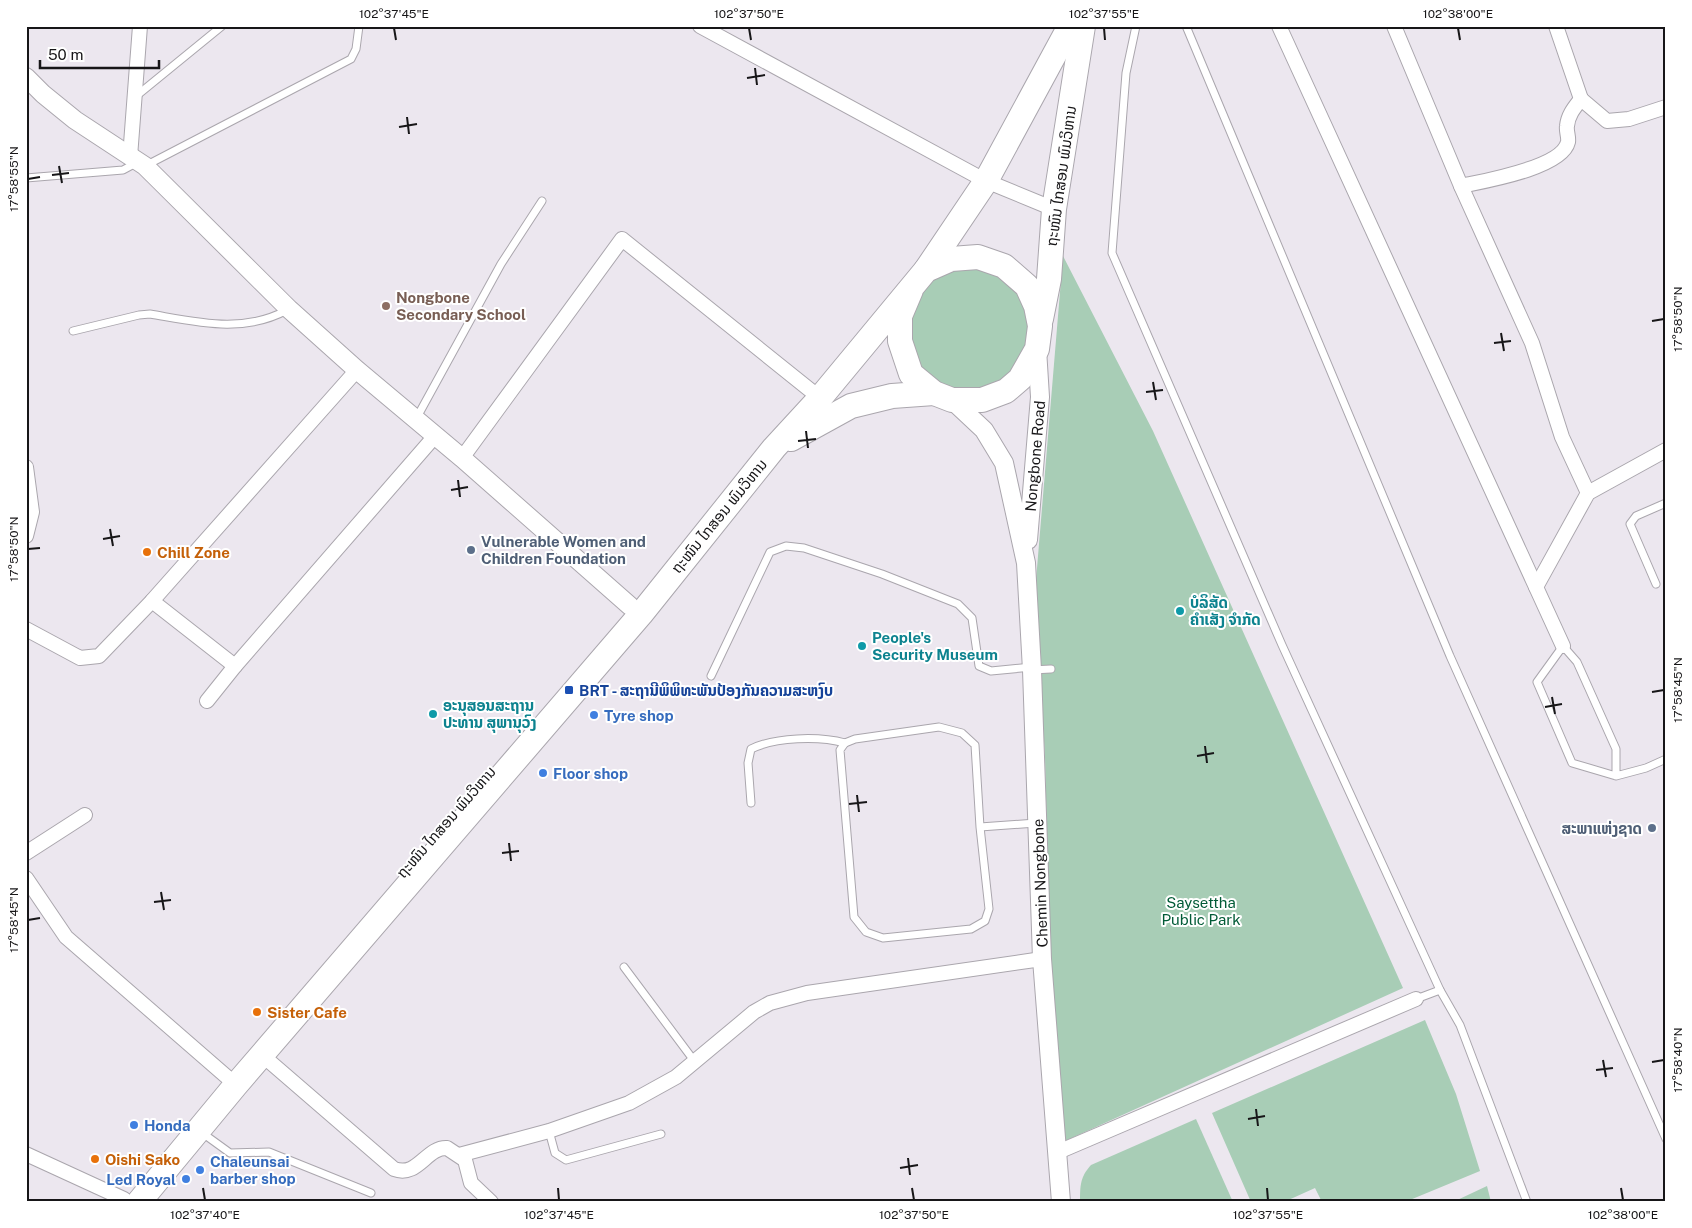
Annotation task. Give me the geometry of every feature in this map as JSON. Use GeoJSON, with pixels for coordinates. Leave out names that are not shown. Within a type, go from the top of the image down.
{"type":"FeatureCollection","features":[{"type":"Feature","properties":{"kind":"highway"},"geometry":{"type":"LineString","coordinates":[[926,270],[951,258],[978,257],[1004,266],[1027,286],[1036,306],[1040,326],[1037,349],[1020,379],[1006,391],[982,400],[943,396],[911,374],[900,341],[900,316],[911,290],[986,181],[1070,26]]}},
{"type":"Feature","properties":{"kind":"highway","name":"ຖະໜົນ ໄກສອນ ພົມວິຫານ"},"geometry":{"type":"LineString","coordinates":[[1040,326],[1049,279],[1054,209],[1083,26]]}},
{"type":"Feature","properties":{"kind":"highway","name":"ຖະໜົນ ໄກສອນ ພົມວິຫານ"},"geometry":{"type":"LineString","coordinates":[[128,1201],[199,1130],[641,614],[774,448],[820,398],[881,323],[911,290]]}},
{"type":"Feature","properties":{"kind":"highway","name":"ຖະໜົນ ໄກສອນ ພົມວິຫານ"},"geometry":{"type":"LineString","coordinates":[[128,1201],[227,1077],[630,606],[739,473],[774,448],[851,406],[892,396],[943,396]]}},
{"type":"Feature","properties":{"kind":"street"},"geometry":{"type":"LineString","coordinates":[[137,162],[135,97],[140,26]]}},
{"type":"Feature","properties":{"kind":"street"},"geometry":{"type":"LineString","coordinates":[[700,26],[986,181],[1054,209]]}},
{"type":"Feature","properties":{"kind":"street"},"geometry":{"type":"LineString","coordinates":[[1280,26],[1563,646]]}},
{"type":"Feature","properties":{"kind":"street"},"geometry":{"type":"LineString","coordinates":[[1394,26],[1461,186],[1532,343],[1562,437],[1588,493]]}},
{"type":"Feature","properties":{"kind":"street"},"geometry":{"type":"LineString","coordinates":[[1556,26],[1581,99],[1607,121],[1629,119],[1666,107]]}},
{"type":"Feature","properties":{"kind":"street"},"geometry":{"type":"LineString","coordinates":[[26,77],[43,94],[75,120],[137,162],[289,309],[630,606]]}},
{"type":"Feature","properties":{"kind":"street"},"geometry":{"type":"LineString","coordinates":[[1461,186],[1538,166],[1559,154],[1568,142],[1567,127],[1570,112],[1581,99]]}},
{"type":"Feature","properties":{"kind":"street"},"geometry":{"type":"LineString","coordinates":[[462,458],[622,239],[820,398]]}},
{"type":"Feature","properties":{"kind":"street","name":"Nongbone Road"},"geometry":{"type":"LineString","coordinates":[[1026,563],[1040,396],[1037,349]]}},
{"type":"Feature","properties":{"kind":"street"},"geometry":{"type":"LineString","coordinates":[[26,629],[80,658],[99,656],[152,601],[357,370]]}},
{"type":"Feature","properties":{"kind":"street"},"geometry":{"type":"LineString","coordinates":[[943,396],[984,430],[1004,463],[1026,563]]}},
{"type":"Feature","properties":{"kind":"street"},"geometry":{"type":"LineString","coordinates":[[207,701],[435,436]]}},
{"type":"Feature","properties":{"kind":"street"},"geometry":{"type":"LineString","coordinates":[[1536,587],[1588,493],[1666,450]]}},
{"type":"Feature","properties":{"kind":"street"},"geometry":{"type":"LineString","coordinates":[[26,467],[32,512],[26,536]]}},
{"type":"Feature","properties":{"kind":"street","name":"Chemin Nongbone"},"geometry":{"type":"LineString","coordinates":[[1026,563],[1032,607],[1032,668],[1042,959],[1061,1202]]}},
{"type":"Feature","properties":{"kind":"street"},"geometry":{"type":"LineString","coordinates":[[152,601],[236,666]]}},
{"type":"Feature","properties":{"kind":"street"},"geometry":{"type":"LineString","coordinates":[[26,853],[85,816]]}},
{"type":"Feature","properties":{"kind":"street"},"geometry":{"type":"LineString","coordinates":[[26,878],[66,937],[227,1077]]}},
{"type":"Feature","properties":{"kind":"street"},"geometry":{"type":"LineString","coordinates":[[459,1155],[549,1131],[644,1096],[676,1077],[754,1012],[770,1003],[787,998],[1042,959]]}},
{"type":"Feature","properties":{"kind":"street"},"geometry":{"type":"LineString","coordinates":[[1058,1152],[1416,999]]}},
{"type":"Feature","properties":{"kind":"street"},"geometry":{"type":"LineString","coordinates":[[262,1055],[394,1169],[400,1171],[412,1169],[443,1148],[459,1155],[468,1165],[471,1183],[491,1202]]}},
{"type":"Feature","properties":{"kind":"street"},"geometry":{"type":"LineString","coordinates":[[26,1154],[128,1201]]}},
{"type":"Feature","properties":{"kind":"lane"},"geometry":{"type":"LineString","coordinates":[[135,97],[222,26]]}},
{"type":"Feature","properties":{"kind":"lane"},"geometry":{"type":"LineString","coordinates":[[26,178],[123,170],[351,59],[356,49],[359,26]]}},
{"type":"Feature","properties":{"kind":"lane"},"geometry":{"type":"LineString","coordinates":[[1136,26],[1126,72],[1112,253],[1282,645],[1440,990],[1460,1025],[1527,1202]]}},
{"type":"Feature","properties":{"kind":"lane"},"geometry":{"type":"LineString","coordinates":[[1186,26],[1450,656],[1666,1139]]}},
{"type":"Feature","properties":{"kind":"lane"},"geometry":{"type":"LineString","coordinates":[[416,419],[501,264],[542,201]]}},
{"type":"Feature","properties":{"kind":"lane"},"geometry":{"type":"LineString","coordinates":[[73,331],[150,314],[223,325],[269,319],[289,309]]}},
{"type":"Feature","properties":{"kind":"lane"},"geometry":{"type":"LineString","coordinates":[[1656,584],[1630,524],[1636,516],[1666,502]]}},
{"type":"Feature","properties":{"kind":"lane"},"geometry":{"type":"LineString","coordinates":[[711,676],[770,552],[786,546],[804,548],[848,562],[958,604],[972,618],[979,666],[991,671],[1032,668],[1051,669]]}},
{"type":"Feature","properties":{"kind":"lane"},"geometry":{"type":"LineString","coordinates":[[1616,776],[1616,749],[1577,662],[1563,646],[1537,682],[1572,763],[1616,776],[1646,768],[1666,759]]}},
{"type":"Feature","properties":{"kind":"lane"},"geometry":{"type":"LineString","coordinates":[[939,727],[962,733],[975,745],[980,827],[989,909],[985,921],[971,929],[883,938],[866,932],[854,917],[840,750],[845,743],[855,739],[939,727]]}},
{"type":"Feature","properties":{"kind":"lane"},"geometry":{"type":"LineString","coordinates":[[751,804],[748,763],[751,749],[763,743],[811,739],[829,739],[845,743]]}},
{"type":"Feature","properties":{"kind":"lane"},"geometry":{"type":"LineString","coordinates":[[980,827],[1038,822]]}},
{"type":"Feature","properties":{"kind":"lane"},"geometry":{"type":"LineString","coordinates":[[624,967],[695,1062]]}},
{"type":"Feature","properties":{"kind":"lane"},"geometry":{"type":"LineString","coordinates":[[1416,999],[1440,990]]}},
{"type":"Feature","properties":{"kind":"lane"},"geometry":{"type":"LineString","coordinates":[[199,1130],[230,1153],[269,1152],[370,1193]]}},
{"type":"Feature","properties":{"kind":"lane"},"geometry":{"type":"LineString","coordinates":[[549,1131],[555,1153],[566,1160],[662,1134]]}},
{"type":"Feature","properties":{"kind":"green space","name":"Saysettha Public Park"},"geometry":{"type":"Polygon","coordinates":[[[1063,256],[1153,431],[1403,988],[1065,1141],[1050,953],[1045,757],[1035,592],[1063,256]]]}},
{"type":"Feature","properties":{"kind":"green space"},"geometry":{"type":"Polygon","coordinates":[[[953,264],[1001,269],[1035,321],[1015,379],[954,397],[916,373],[905,318],[914,295],[953,264]]]}},
{"type":"Feature","properties":{"kind":"green space"},"geometry":{"type":"Polygon","coordinates":[[[1425,1020],[1456,1094],[1480,1171],[1405,1202],[1322,1202],[1315,1188],[1284,1202],[1251,1202],[1212,1113],[1425,1020]]]}},
{"type":"Feature","properties":{"kind":"green space"},"geometry":{"type":"Polygon","coordinates":[[[1196,1119],[1233,1202],[1080,1202],[1081,1182],[1091,1165],[1196,1119]]]}},
{"type":"Feature","properties":{"kind":"green space"},"geometry":{"type":"Polygon","coordinates":[[[1487,1186],[1491,1202],[1453,1202],[1487,1186]]]}},
{"type":"Feature","properties":{"kind":"place","name":"Nongbone Secondary School"},"geometry":{"type":"Point","coordinates":[386,306]}},
{"type":"Feature","properties":{"kind":"place","name":"Vulnerable Women and Children Foundation"},"geometry":{"type":"Point","coordinates":[471,550]}},
{"type":"Feature","properties":{"kind":"place","name":"Chill Zone"},"geometry":{"type":"Point","coordinates":[147,552]}},
{"type":"Feature","properties":{"kind":"place","name":"ບໍລິສັດ ຄຳເສັງ ຈຳກັດ"},"geometry":{"type":"Point","coordinates":[1180,611]}},
{"type":"Feature","properties":{"kind":"place","name":"People's Security Museum"},"geometry":{"type":"Point","coordinates":[862,646]}},
{"type":"Feature","properties":{"kind":"place","name":"BRT - ສະຖານີພິພິທະພັນປ້ອງກັນຄວາມສະຫງົບ"},"geometry":{"type":"Point","coordinates":[569,690]}},
{"type":"Feature","properties":{"kind":"place","name":"ອະນຸສອນສະຖານ ປະທານ ສຸພານຸວົງ"},"geometry":{"type":"Point","coordinates":[433,714]}},
{"type":"Feature","properties":{"kind":"place","name":"Tyre shop"},"geometry":{"type":"Point","coordinates":[594,715]}},
{"type":"Feature","properties":{"kind":"place","name":"Floor shop"},"geometry":{"type":"Point","coordinates":[543,773]}},
{"type":"Feature","properties":{"kind":"place","name":"ສະພາແຫ່ງຊາດ"},"geometry":{"type":"Point","coordinates":[1652,828]}},
{"type":"Feature","properties":{"kind":"place","name":"Sister Cafe"},"geometry":{"type":"Point","coordinates":[257,1012]}},
{"type":"Feature","properties":{"kind":"place","name":"Honda"},"geometry":{"type":"Point","coordinates":[134,1125]}},
{"type":"Feature","properties":{"kind":"place","name":"Oishi Sako"},"geometry":{"type":"Point","coordinates":[95,1159]}},
{"type":"Feature","properties":{"kind":"place","name":"Chaleunsai barber shop"},"geometry":{"type":"Point","coordinates":[200,1170]}},
{"type":"Feature","properties":{"kind":"place","name":"Led Royal"},"geometry":{"type":"Point","coordinates":[186,1179]}}]}
